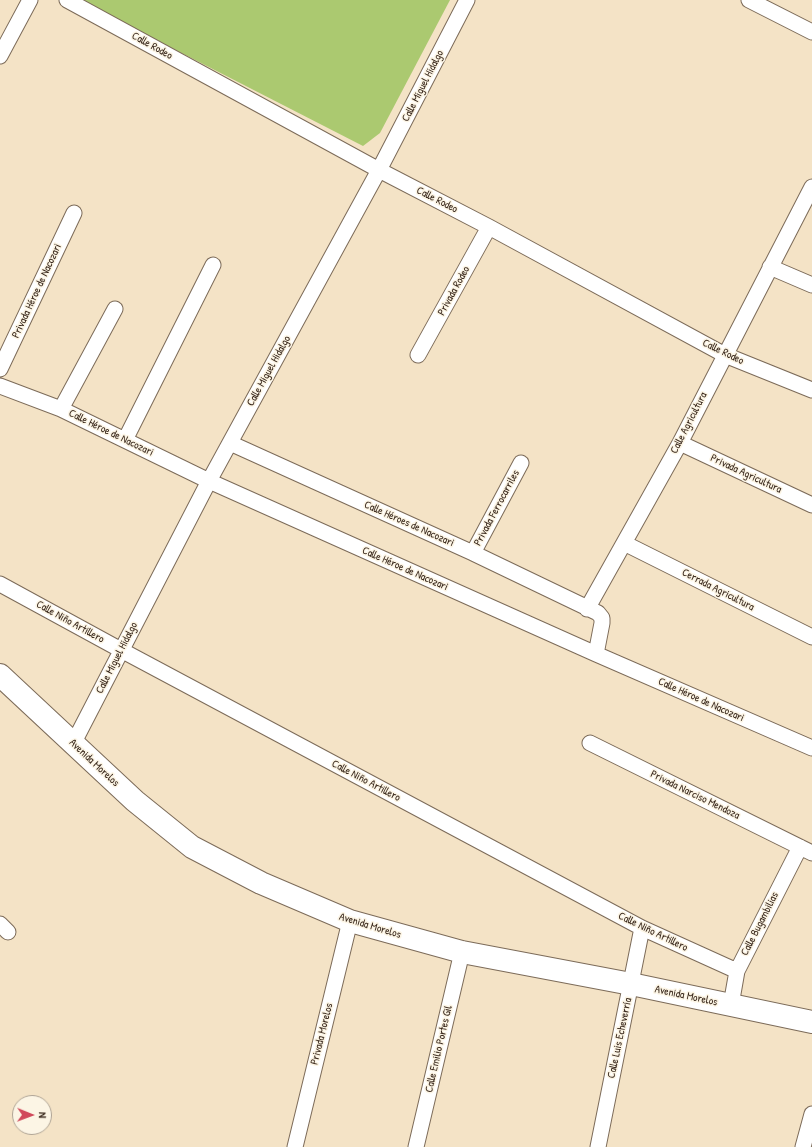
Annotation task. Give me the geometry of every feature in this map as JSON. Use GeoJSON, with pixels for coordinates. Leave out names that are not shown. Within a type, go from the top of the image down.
{"type":"FeatureCollection","features":[{"type":"Feature","properties":{"kind":"main road","name":"Avenida Morelos"},"geometry":{"type":"LineString","coordinates":[[0,675],[135,801],[192,847],[261,884],[350,921],[462,952],[631,984],[812,1022]]}},
{"type":"Feature","properties":{"kind":"street"},"geometry":{"type":"LineString","coordinates":[[0,56],[30,0]]}},
{"type":"Feature","properties":{"kind":"street","name":"Calle Rodeo"},"geometry":{"type":"LineString","coordinates":[[66,0],[725,355],[812,390]]}},
{"type":"Feature","properties":{"kind":"street","name":"Calle Miguel Hidalgo"},"geometry":{"type":"LineString","coordinates":[[73,744],[209,481],[380,170],[467,0]]}},
{"type":"Feature","properties":{"kind":"street"},"geometry":{"type":"LineString","coordinates":[[749,0],[812,32]]}},
{"type":"Feature","properties":{"kind":"street","name":"Calle Agricultura"},"geometry":{"type":"LineString","coordinates":[[587,609],[680,443],[770,267],[808,204],[812,187]]}},
{"type":"Feature","properties":{"kind":"street","name":"Privada Héroe de Nacozari"},"geometry":{"type":"LineString","coordinates":[[0,369],[74,214]]}},
{"type":"Feature","properties":{"kind":"street","name":"Privada Rodeo"},"geometry":{"type":"LineString","coordinates":[[418,355],[489,227]]}},
{"type":"Feature","properties":{"kind":"street"},"geometry":{"type":"LineString","coordinates":[[125,440],[213,265]]}},
{"type":"Feature","properties":{"kind":"street"},"geometry":{"type":"LineString","coordinates":[[770,267],[812,285]]}},
{"type":"Feature","properties":{"kind":"street"},"geometry":{"type":"LineString","coordinates":[[61,409],[115,309]]}},
{"type":"Feature","properties":{"kind":"street","name":"Calle Héroe de Nacozari"},"geometry":{"type":"LineString","coordinates":[[0,386],[61,409],[209,481],[596,654],[812,748]]}},
{"type":"Feature","properties":{"kind":"street","name":"Privada Agricultura"},"geometry":{"type":"LineString","coordinates":[[680,443],[812,505]]}},
{"type":"Feature","properties":{"kind":"street","name":"Calle Héroes de Nacozari"},"geometry":{"type":"LineString","coordinates":[[230,444],[473,553],[587,609]]}},
{"type":"Feature","properties":{"kind":"street","name":"Privada Ferrocarriles"},"geometry":{"type":"LineString","coordinates":[[473,553],[521,462]]}},
{"type":"Feature","properties":{"kind":"street","name":"Cerrada Agricultura"},"geometry":{"type":"LineString","coordinates":[[624,543],[812,637]]}},
{"type":"Feature","properties":{"kind":"street","name":"Calle Niño Artillero"},"geometry":{"type":"LineString","coordinates":[[0,584],[642,928],[737,971]]}},
{"type":"Feature","properties":{"kind":"street"},"geometry":{"type":"LineString","coordinates":[[587,609],[598,613],[602,618],[596,654]]}},
{"type":"Feature","properties":{"kind":"street","name":"Privada Narciso Mendoza"},"geometry":{"type":"LineString","coordinates":[[590,743],[806,850]]}},
{"type":"Feature","properties":{"kind":"street","name":"Calle Bugambilias"},"geometry":{"type":"LineString","coordinates":[[731,1005],[737,971],[806,850]]}},
{"type":"Feature","properties":{"kind":"street","name":"Privada Morelos"},"geometry":{"type":"LineString","coordinates":[[295,1147],[350,921]]}},
{"type":"Feature","properties":{"kind":"street","name":"Calle Luis Echeverría"},"geometry":{"type":"LineString","coordinates":[[598,1147],[642,928]]}},
{"type":"Feature","properties":{"kind":"street","name":"Calle Emilio Portes Gil"},"geometry":{"type":"LineString","coordinates":[[416,1147],[462,952]]}},
{"type":"Feature","properties":{"kind":"street"},"geometry":{"type":"LineString","coordinates":[[804,1147],[812,1114]]}},
{"type":"Feature","properties":{"kind":"green space"},"geometry":{"type":"Polygon","coordinates":[[[78,0],[450,0],[380,133],[363,146],[78,0]]]}}]}
